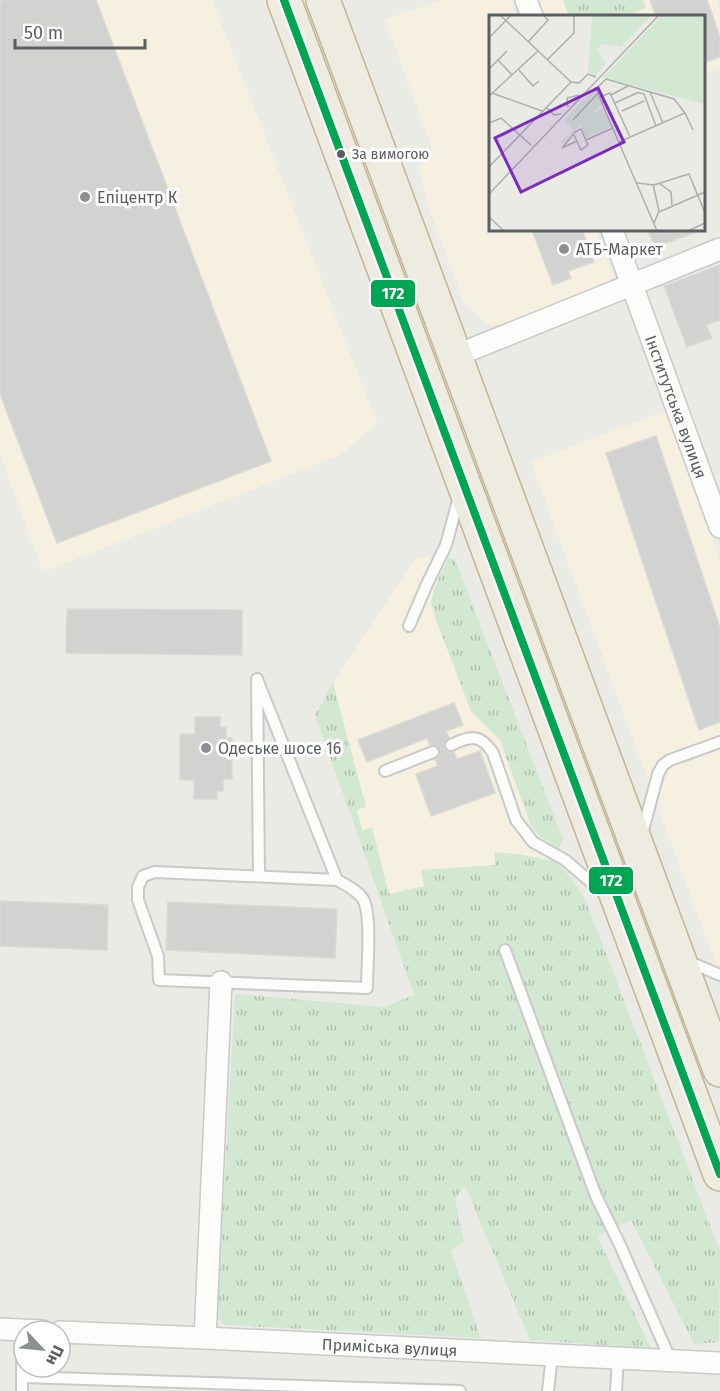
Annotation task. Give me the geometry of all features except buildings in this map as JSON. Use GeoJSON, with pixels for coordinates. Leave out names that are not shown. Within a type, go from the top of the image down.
{"type":"FeatureCollection","features":[{"type":"Feature","properties":{"kind":"highway"},"geometry":{"type":"LineString","coordinates":[[284,0],[720,1174]]}},
{"type":"Feature","properties":{"kind":"highway"},"geometry":{"type":"LineString","coordinates":[[323,0],[720,1070]]}},
{"type":"Feature","properties":{"kind":"street"},"geometry":{"type":"LineString","coordinates":[[526,0],[532,15]]}},
{"type":"Feature","properties":{"kind":"street","name":"Інститутська вулиця"},"geometry":{"type":"LineString","coordinates":[[612,231],[720,527]]}},
{"type":"Feature","properties":{"kind":"street"},"geometry":{"type":"LineString","coordinates":[[455,356],[720,249]]}},
{"type":"Feature","properties":{"kind":"street"},"geometry":{"type":"LineString","coordinates":[[205,1338],[221,982]]}},
{"type":"Feature","properties":{"kind":"street","name":"Приміська вулиця"},"geometry":{"type":"LineString","coordinates":[[72,1332],[720,1364]]}},
{"type":"Feature","properties":{"kind":"lane"},"geometry":{"type":"LineString","coordinates":[[409,626],[446,545],[463,482]]}},
{"type":"Feature","properties":{"kind":"lane"},"geometry":{"type":"LineString","coordinates":[[259,876],[257,679],[337,880]]}},
{"type":"Feature","properties":{"kind":"lane"},"geometry":{"type":"LineString","coordinates":[[451,745],[471,737],[488,745],[493,753],[516,820],[533,842],[565,860],[622,909]]}},
{"type":"Feature","properties":{"kind":"lane"},"geometry":{"type":"LineString","coordinates":[[638,849],[658,774],[663,765],[670,760],[720,742]]}},
{"type":"Feature","properties":{"kind":"lane"},"geometry":{"type":"LineString","coordinates":[[385,771],[433,752]]}},
{"type":"Feature","properties":{"kind":"lane"},"geometry":{"type":"LineString","coordinates":[[154,872],[337,880],[353,888],[363,899],[368,914],[367,988],[159,980],[158,956],[138,900],[138,887],[143,876],[154,872]]}},
{"type":"Feature","properties":{"kind":"lane"},"geometry":{"type":"LineString","coordinates":[[505,950],[596,1196],[671,1362]]}},
{"type":"Feature","properties":{"kind":"lane"},"geometry":{"type":"LineString","coordinates":[[679,958],[720,975]]}},
{"type":"Feature","properties":{"kind":"lane"},"geometry":{"type":"LineString","coordinates":[[548,1391],[552,1355]]}},
{"type":"Feature","properties":{"kind":"lane"},"geometry":{"type":"LineString","coordinates":[[616,1391],[618,1359]]}},
{"type":"Feature","properties":{"kind":"lane"},"geometry":{"type":"LineString","coordinates":[[72,1379],[460,1391]]}},
{"type":"Feature","properties":{"kind":"shaded area","name":"Епіцентр К"},"geometry":{"type":"Polygon","coordinates":[[[0,0],[212,0],[377,423],[340,455],[43,572],[0,454],[0,0]]]}},
{"type":"Feature","properties":{"kind":"shaded area"},"geometry":{"type":"Polygon","coordinates":[[[443,0],[511,0],[517,15],[489,15],[489,231],[596,231],[617,285],[503,327],[489,324],[464,303],[431,214],[418,165],[426,161],[432,148],[385,19],[443,0]]]}},
{"type":"Feature","properties":{"kind":"shaded area"},"geometry":{"type":"Polygon","coordinates":[[[535,0],[716,0],[720,13],[720,68],[705,74],[705,15],[541,15],[535,0]]]}},
{"type":"Feature","properties":{"kind":"shaded area"},"geometry":{"type":"Polygon","coordinates":[[[668,410],[720,560],[720,975],[531,462],[668,410]]]}},
{"type":"Feature","properties":{"kind":"shaded area"},"geometry":{"type":"Polygon","coordinates":[[[417,557],[455,559],[563,839],[553,861],[524,861],[383,909],[315,715],[333,683],[417,557]]]}},
{"type":"Feature","properties":{"kind":"green space"},"geometry":{"type":"Polygon","coordinates":[[[563,0],[643,0],[646,8],[627,15],[568,15],[563,0]]]}},
{"type":"Feature","properties":{"kind":"green space"},"geometry":{"type":"Polygon","coordinates":[[[448,558],[455,559],[563,839],[559,849],[537,834],[531,826],[500,740],[471,711],[436,620],[431,603],[434,589],[448,558]]]}},
{"type":"Feature","properties":{"kind":"green space"},"geometry":{"type":"Polygon","coordinates":[[[333,683],[366,807],[357,810],[362,830],[372,828],[389,894],[424,886],[421,870],[495,865],[495,852],[553,861],[570,876],[586,901],[720,1251],[719,1342],[694,1344],[631,1220],[597,1236],[651,1348],[530,1340],[465,1186],[455,1199],[464,1242],[451,1251],[481,1338],[224,1325],[217,1318],[235,994],[385,1007],[414,995],[315,715],[333,683]]]}},
{"type":"Feature","properties":{"kind":"transit line","name":"172"},"geometry":{"type":"LineString","coordinates":[[284,0],[720,1174]]}},
{"type":"Feature","properties":{"kind":"place","name":"За вимогою"},"geometry":{"type":"Point","coordinates":[341,154]}},
{"type":"Feature","properties":{"kind":"place","name":"Епіцентр К"},"geometry":{"type":"Point","coordinates":[85,197]}},
{"type":"Feature","properties":{"kind":"place","name":"АТБ-Маркет"},"geometry":{"type":"Point","coordinates":[564,249]}},
{"type":"Feature","properties":{"kind":"place","name":"Одеське шосе 16"},"geometry":{"type":"Point","coordinates":[206,748]}}]}
